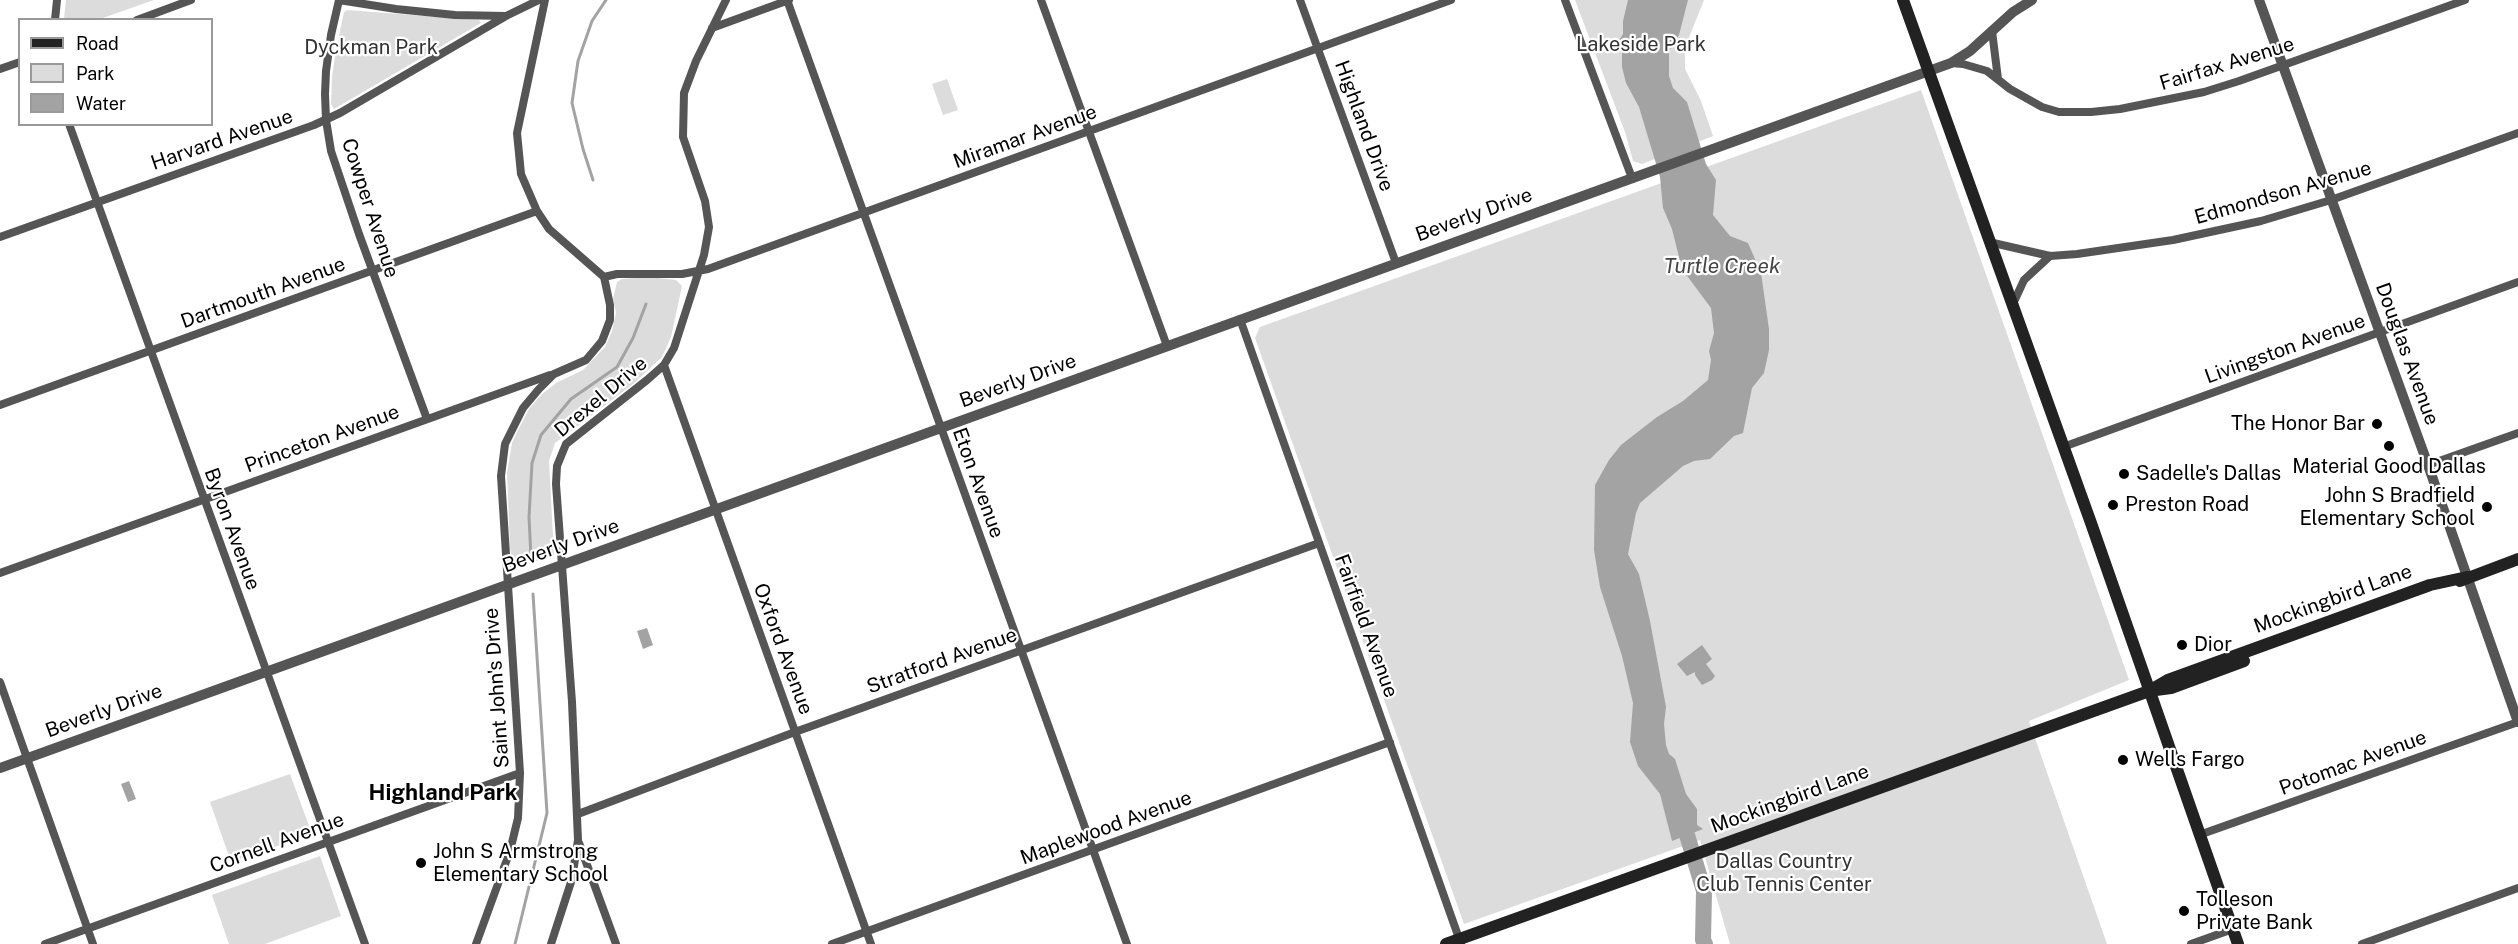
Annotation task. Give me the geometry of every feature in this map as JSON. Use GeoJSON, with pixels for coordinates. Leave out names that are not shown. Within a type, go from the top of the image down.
{"type":"FeatureCollection","features":[{"type":"Feature","properties":{"kind":"main road"},"geometry":{"type":"LineString","coordinates":[[1903,0],[2238,944]]}},
{"type":"Feature","properties":{"kind":"main road","name":"Mockingbird Lane"},"geometry":{"type":"LineString","coordinates":[[1446,944],[1460,942],[1712,848],[2149,691],[2171,688],[2277,645],[2443,589],[2467,577],[2518,559]]}},
{"type":"Feature","properties":{"kind":"street"},"geometry":{"type":"LineString","coordinates":[[55,18],[57,0]]}},
{"type":"Feature","properties":{"kind":"street"},"geometry":{"type":"LineString","coordinates":[[142,18],[191,0]]}},
{"type":"Feature","properties":{"kind":"street"},"geometry":{"type":"LineString","coordinates":[[339,0],[455,15],[506,16]]}},
{"type":"Feature","properties":{"kind":"street","name":"Cowper Avenue"},"geometry":{"type":"LineString","coordinates":[[339,0],[326,71],[326,120],[337,170],[427,419]]}},
{"type":"Feature","properties":{"kind":"street","name":"Harvard Avenue"},"geometry":{"type":"LineString","coordinates":[[0,237],[326,120],[506,16],[539,0]]}},
{"type":"Feature","properties":{"kind":"street"},"geometry":{"type":"LineString","coordinates":[[545,0],[517,133],[521,174],[537,211],[558,240],[604,278]]}},
{"type":"Feature","properties":{"kind":"street","name":"Drexel Drive"},"geometry":{"type":"LineString","coordinates":[[551,944],[572,879],[578,840],[556,484],[560,454],[566,444],[580,432],[664,365],[677,339],[704,255],[709,228],[705,201],[683,137],[682,114],[687,81],[726,0]]}},
{"type":"Feature","properties":{"kind":"street"},"geometry":{"type":"LineString","coordinates":[[712,28],[787,0]]}},
{"type":"Feature","properties":{"kind":"street","name":"Eton Avenue"},"geometry":{"type":"LineString","coordinates":[[787,0],[1127,944]]}},
{"type":"Feature","properties":{"kind":"street"},"geometry":{"type":"LineString","coordinates":[[1041,0],[1167,346]]}},
{"type":"Feature","properties":{"kind":"street","name":"Highland Drive"},"geometry":{"type":"LineString","coordinates":[[1300,0],[1396,263]]}},
{"type":"Feature","properties":{"kind":"street","name":"Miramar Avenue"},"geometry":{"type":"LineString","coordinates":[[604,278],[617,274],[698,272],[1451,0]]}},
{"type":"Feature","properties":{"kind":"street"},"geometry":{"type":"LineString","coordinates":[[1565,0],[1632,178]]}},
{"type":"Feature","properties":{"kind":"street","name":"Beverly Drive"},"geometry":{"type":"LineString","coordinates":[[0,768],[1951,63],[1970,51],[2013,12],[2032,0]]}},
{"type":"Feature","properties":{"kind":"street","name":"Douglas Avenue"},"geometry":{"type":"LineString","coordinates":[[2259,0],[2428,465],[2518,722]]}},
{"type":"Feature","properties":{"kind":"street","name":"Fairfax Avenue"},"geometry":{"type":"LineString","coordinates":[[1951,63],[1978,67],[2042,107],[2059,112],[2091,112],[2159,103],[2204,92],[2465,0]]}},
{"type":"Feature","properties":{"kind":"street"},"geometry":{"type":"LineString","coordinates":[[1992,31],[1998,80]]}},
{"type":"Feature","properties":{"kind":"street"},"geometry":{"type":"LineString","coordinates":[[0,69],[18,63]]}},
{"type":"Feature","properties":{"kind":"street","name":"Byron Avenue"},"geometry":{"type":"LineString","coordinates":[[70,126],[365,944]]}},
{"type":"Feature","properties":{"kind":"street","name":"Edmondson Avenue"},"geometry":{"type":"LineString","coordinates":[[1989,242],[2049,256],[2173,240],[2261,221],[2331,200],[2518,133]]}},
{"type":"Feature","properties":{"kind":"street","name":"Dartmouth Avenue"},"geometry":{"type":"LineString","coordinates":[[0,405],[537,211]]}},
{"type":"Feature","properties":{"kind":"street"},"geometry":{"type":"LineString","coordinates":[[2012,307],[2024,280],[2049,256]]}},
{"type":"Feature","properties":{"kind":"street","name":"Saint John's Drive"},"geometry":{"type":"LineString","coordinates":[[476,944],[514,839],[518,818],[520,773],[501,476],[505,444],[523,408],[554,374],[586,360],[602,341],[610,320],[610,305],[604,278]]}},
{"type":"Feature","properties":{"kind":"street","name":"Livingston Avenue"},"geometry":{"type":"LineString","coordinates":[[2063,447],[2518,282]]}},
{"type":"Feature","properties":{"kind":"street","name":"Fairfield Avenue"},"geometry":{"type":"LineString","coordinates":[[1240,319],[1460,942]]}},
{"type":"Feature","properties":{"kind":"street","name":"Oxford Avenue"},"geometry":{"type":"LineString","coordinates":[[664,365],[872,944]]}},
{"type":"Feature","properties":{"kind":"street","name":"Princeton Avenue"},"geometry":{"type":"LineString","coordinates":[[0,573],[554,374]]}},
{"type":"Feature","properties":{"kind":"street"},"geometry":{"type":"LineString","coordinates":[[2428,465],[2518,433]]}},
{"type":"Feature","properties":{"kind":"street","name":"Stratford Avenue"},"geometry":{"type":"LineString","coordinates":[[578,814],[795,732],[1319,543]]}},
{"type":"Feature","properties":{"kind":"street"},"geometry":{"type":"LineString","coordinates":[[0,682],[93,944]]}},
{"type":"Feature","properties":{"kind":"street","name":"Potomac Avenue"},"geometry":{"type":"LineString","coordinates":[[2199,835],[2518,722]]}},
{"type":"Feature","properties":{"kind":"street","name":"Maplewood Avenue"},"geometry":{"type":"LineString","coordinates":[[832,944],[1390,742]]}},
{"type":"Feature","properties":{"kind":"street","name":"Cornell Avenue"},"geometry":{"type":"LineString","coordinates":[[45,944],[520,773]]}},
{"type":"Feature","properties":{"kind":"street"},"geometry":{"type":"LineString","coordinates":[[578,840],[616,944]]}},
{"type":"Feature","properties":{"kind":"street"},"geometry":{"type":"LineString","coordinates":[[2362,944],[2518,888]]}},
{"type":"Feature","properties":{"kind":"street"},"geometry":{"type":"LineString","coordinates":[[2191,944],[2233,929]]}},
{"type":"Feature","properties":{"kind":"green space"},"geometry":{"type":"Polygon","coordinates":[[[66,0],[154,0],[103,18],[64,18],[66,0]]]}},
{"type":"Feature","properties":{"kind":"green space","name":"Lakeside Park"},"geometry":{"type":"Polygon","coordinates":[[[1575,0],[1704,0],[1685,52],[1685,69],[1701,101],[1713,136],[1642,164],[1633,161],[1625,132],[1575,0]]]}},
{"type":"Feature","properties":{"kind":"green space","name":"Dyckman Park"},"geometry":{"type":"Polygon","coordinates":[[[347,10],[479,20],[481,23],[334,109],[331,104],[332,77],[344,12],[347,10]]]}},
{"type":"Feature","properties":{"kind":"green space"},"geometry":{"type":"Polygon","coordinates":[[[947,79],[958,110],[943,115],[932,84],[947,79]]]}},
{"type":"Feature","properties":{"kind":"green space","name":"Dallas Country Club Tennis Center"},"geometry":{"type":"Polygon","coordinates":[[[1921,90],[2129,680],[2029,721],[2107,944],[1730,944],[1700,840],[1464,924],[1255,338],[1260,327],[1921,90]]]}},
{"type":"Feature","properties":{"kind":"green space"},"geometry":{"type":"Polygon","coordinates":[[[649,277],[676,280],[682,286],[671,337],[662,357],[633,384],[555,443],[549,461],[554,555],[514,569],[510,548],[507,473],[512,443],[518,430],[529,409],[541,395],[556,383],[583,370],[605,347],[616,313],[613,299],[617,282],[622,279],[649,277]]]}},
{"type":"Feature","properties":{"kind":"green space"},"geometry":{"type":"Polygon","coordinates":[[[290,774],[312,834],[231,862],[210,802],[290,774]]]}},
{"type":"Feature","properties":{"kind":"green space"},"geometry":{"type":"Polygon","coordinates":[[[320,856],[341,916],[265,944],[229,944],[212,895],[320,856]]]}},
{"type":"Feature","properties":{"kind":"water","name":"Turtle Creek"},"geometry":{"type":"Polygon","coordinates":[[[1628,0],[1688,0],[1679,35],[1669,51],[1669,76],[1673,88],[1687,102],[1706,164],[1716,180],[1713,215],[1730,236],[1748,243],[1761,273],[1769,329],[1769,350],[1764,373],[1752,388],[1743,433],[1734,436],[1710,459],[1694,461],[1683,466],[1640,503],[1628,554],[1639,574],[1650,621],[1666,707],[1664,724],[1666,745],[1669,754],[1675,759],[1686,794],[1697,809],[1697,825],[1703,829],[1672,841],[1660,794],[1638,766],[1630,742],[1633,703],[1622,656],[1600,587],[1594,550],[1595,485],[1609,460],[1621,445],[1657,417],[1683,401],[1708,380],[1711,360],[1709,351],[1714,333],[1711,308],[1682,269],[1672,229],[1663,208],[1660,177],[1639,107],[1626,83],[1622,67],[1622,51],[1618,42],[1623,34],[1623,21],[1628,0]]]}},
{"type":"Feature","properties":{"kind":"water"},"geometry":{"type":"Polygon","coordinates":[[[647,628],[653,645],[643,649],[637,631],[647,628]]]}},
{"type":"Feature","properties":{"kind":"water"},"geometry":{"type":"Polygon","coordinates":[[[1702,645],[1712,659],[1706,664],[1715,676],[1702,685],[1695,672],[1687,676],[1677,664],[1702,645]]]}},
{"type":"Feature","properties":{"kind":"water"},"geometry":{"type":"Polygon","coordinates":[[[129,781],[136,799],[128,802],[121,784],[129,781]]]}},
{"type":"Feature","properties":{"kind":"waterway"},"geometry":{"type":"LineString","coordinates":[[593,180],[572,103],[578,61],[592,21],[606,0]]}},
{"type":"Feature","properties":{"kind":"waterway"},"geometry":{"type":"LineString","coordinates":[[531,558],[529,517],[532,463],[541,435],[571,399],[617,367],[633,338],[646,304]]}},
{"type":"Feature","properties":{"kind":"waterway"},"geometry":{"type":"LineString","coordinates":[[515,944],[547,813],[533,594]]}},
{"type":"Feature","properties":{"kind":"waterway","name":"Turtle Creek"},"geometry":{"type":"LineString","coordinates":[[1678,815],[1687,835],[1704,891],[1703,940],[1705,944]]}},
{"type":"Feature","properties":{"kind":"place","name":"The Honor Bar"},"geometry":{"type":"Point","coordinates":[2377,424]}},
{"type":"Feature","properties":{"kind":"place","name":"Material Good Dallas"},"geometry":{"type":"Point","coordinates":[2389,446]}},
{"type":"Feature","properties":{"kind":"place","name":"Sadelle's Dallas"},"geometry":{"type":"Point","coordinates":[2124,474]}},
{"type":"Feature","properties":{"kind":"place","name":"Preston Road"},"geometry":{"type":"Point","coordinates":[2113,505]}},
{"type":"Feature","properties":{"kind":"place","name":"John S Bradfield Elementary School"},"geometry":{"type":"Point","coordinates":[2487,507]}},
{"type":"Feature","properties":{"kind":"place","name":"Dior"},"geometry":{"type":"Point","coordinates":[2182,645]}},
{"type":"Feature","properties":{"kind":"place","name":"Wells Fargo"},"geometry":{"type":"Point","coordinates":[2123,760]}},
{"type":"Feature","properties":{"kind":"place","name":"John S Armstrong Elementary School"},"geometry":{"type":"Point","coordinates":[421,863]}},
{"type":"Feature","properties":{"kind":"place","name":"Tolleson Private Bank"},"geometry":{"type":"Point","coordinates":[2184,911]}},
{"type":"Feature","properties":{"kind":"district","name":"Highland Park"},"geometry":{"type":"Point","coordinates":[443,793]}}]}
